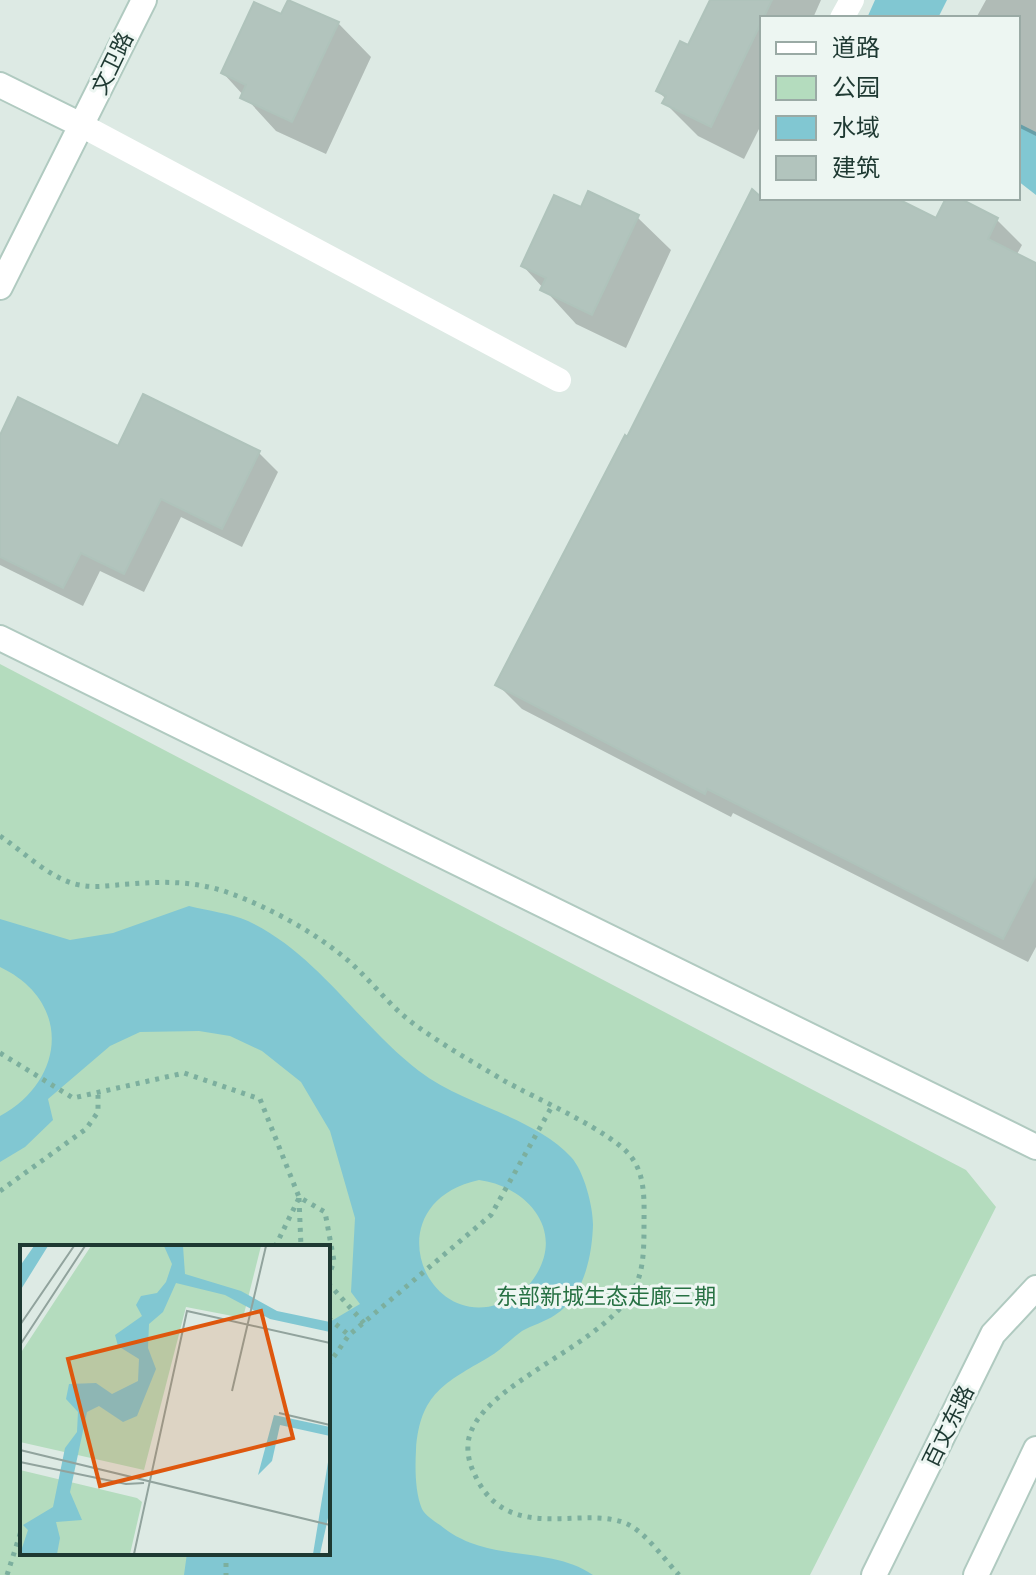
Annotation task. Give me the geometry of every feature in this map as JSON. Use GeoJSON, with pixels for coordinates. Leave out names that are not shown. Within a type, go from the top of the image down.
{"type":"FeatureCollection","features":[{"type":"Feature","properties":{"kind":"street","name":"文卫路"},"geometry":{"type":"LineString","coordinates":[[0,287],[144,0]]}},
{"type":"Feature","properties":{"kind":"street"},"geometry":{"type":"LineString","coordinates":[[0,85],[81,125],[559,380]]}},
{"type":"Feature","properties":{"kind":"street"},"geometry":{"type":"LineString","coordinates":[[0,638],[1036,1147]]}},
{"type":"Feature","properties":{"kind":"street","name":"百丈东路"},"geometry":{"type":"LineString","coordinates":[[874,1575],[993,1334],[1036,1288]]}},
{"type":"Feature","properties":{"kind":"street"},"geometry":{"type":"LineString","coordinates":[[976,1575],[1036,1449]]}},
{"type":"Feature","properties":{"kind":"path"},"geometry":{"type":"LineString","coordinates":[[0,836],[45,869],[73,884],[100,888],[177,881],[203,885],[259,905],[344,957],[406,1018],[442,1045],[606,1136],[632,1159],[644,1191],[644,1246],[637,1282],[621,1307],[599,1327],[509,1390],[478,1418],[468,1441],[469,1466],[485,1493],[503,1506],[523,1514],[557,1521],[609,1518],[632,1526],[679,1575]]}},
{"type":"Feature","properties":{"kind":"path"},"geometry":{"type":"LineString","coordinates":[[0,1053],[73,1098],[98,1095],[184,1073],[260,1099],[299,1197],[301,1245]]}},
{"type":"Feature","properties":{"kind":"path"},"geometry":{"type":"LineString","coordinates":[[0,1191],[86,1129],[98,1112],[98,1095]]}},
{"type":"Feature","properties":{"kind":"path"},"geometry":{"type":"LineString","coordinates":[[330,1362],[349,1335],[491,1215],[551,1108]]}},
{"type":"Feature","properties":{"kind":"path"},"geometry":{"type":"LineString","coordinates":[[276,1245],[299,1197]]}},
{"type":"Feature","properties":{"kind":"path"},"geometry":{"type":"LineString","coordinates":[[299,1197],[325,1212],[334,1261],[330,1274]]}},
{"type":"Feature","properties":{"kind":"path"},"geometry":{"type":"LineString","coordinates":[[330,1282],[364,1323]]}},
{"type":"Feature","properties":{"kind":"path"},"geometry":{"type":"LineString","coordinates":[[330,1320],[349,1335]]}},
{"type":"Feature","properties":{"kind":"path"},"geometry":{"type":"LineString","coordinates":[[7,1575],[20,1534]]}},
{"type":"Feature","properties":{"kind":"green space","name":"东部新城生态走廊三期"},"geometry":{"type":"Polygon","coordinates":[[[0,664],[966,1170],[996,1207],[810,1575],[0,1575],[0,664]]]}},
{"type":"Feature","properties":{"kind":"water"},"geometry":{"type":"Polygon","coordinates":[[[875,0],[947,0],[939,16],[868,16],[875,0]]]}},
{"type":"Feature","properties":{"kind":"water"},"geometry":{"type":"Polygon","coordinates":[[[1020,124],[1036,132],[1036,195],[1020,183],[1020,124]]]}},
{"type":"Feature","properties":{"kind":"water"},"geometry":{"type":"Polygon","coordinates":[[[189,906],[248,921],[296,952],[419,1071],[437,1083],[538,1131],[576,1163],[587,1189],[593,1225],[591,1250],[580,1287],[555,1315],[522,1331],[448,1383],[429,1402],[418,1431],[416,1472],[423,1511],[459,1537],[498,1550],[557,1560],[593,1575],[184,1575],[187,1555],[330,1555],[330,1322],[360,1304],[351,1292],[355,1218],[330,1131],[301,1082],[262,1051],[230,1036],[199,1031],[140,1032],[110,1046],[48,1099],[53,1120],[25,1147],[0,1162],[0,1116],[22,1101],[38,1082],[48,1062],[52,1041],[49,1020],[40,1000],[23,982],[0,967],[0,919],[70,940],[113,933],[189,906]],[[479,1180],[447,1193],[428,1213],[420,1236],[422,1260],[432,1282],[449,1299],[472,1307],[499,1304],[520,1293],[536,1275],[544,1258],[546,1241],[543,1226],[536,1212],[511,1191],[479,1180]]]}},
{"type":"Feature","properties":{"kind":"building"},"geometry":{"type":"Polygon","coordinates":[[[288,0],[339,22],[292,122],[240,98],[246,85],[221,73],[254,2],[281,14],[288,0]]]}},
{"type":"Feature","properties":{"kind":"building"},"geometry":{"type":"Polygon","coordinates":[[[710,0],[772,0],[764,16],[760,16],[760,25],[711,127],[662,103],[666,96],[656,91],[680,41],[688,45],[710,0]]]}},
{"type":"Feature","properties":{"kind":"building"},"geometry":{"type":"Polygon","coordinates":[[[752,189],[760,200],[900,200],[936,218],[945,200],[963,200],[998,218],[988,239],[1036,263],[1036,875],[1003,939],[707,789],[705,794],[495,685],[625,435],[627,437],[752,189]]]}},
{"type":"Feature","properties":{"kind":"building"},"geometry":{"type":"Polygon","coordinates":[[[588,191],[639,215],[592,315],[540,290],[546,278],[521,266],[554,195],[581,207],[588,191]]]}},
{"type":"Feature","properties":{"kind":"building"},"geometry":{"type":"Polygon","coordinates":[[[143,394],[260,451],[222,529],[161,499],[124,574],[81,553],[63,588],[0,557],[0,435],[18,397],[118,446],[143,394]]]}}]}
